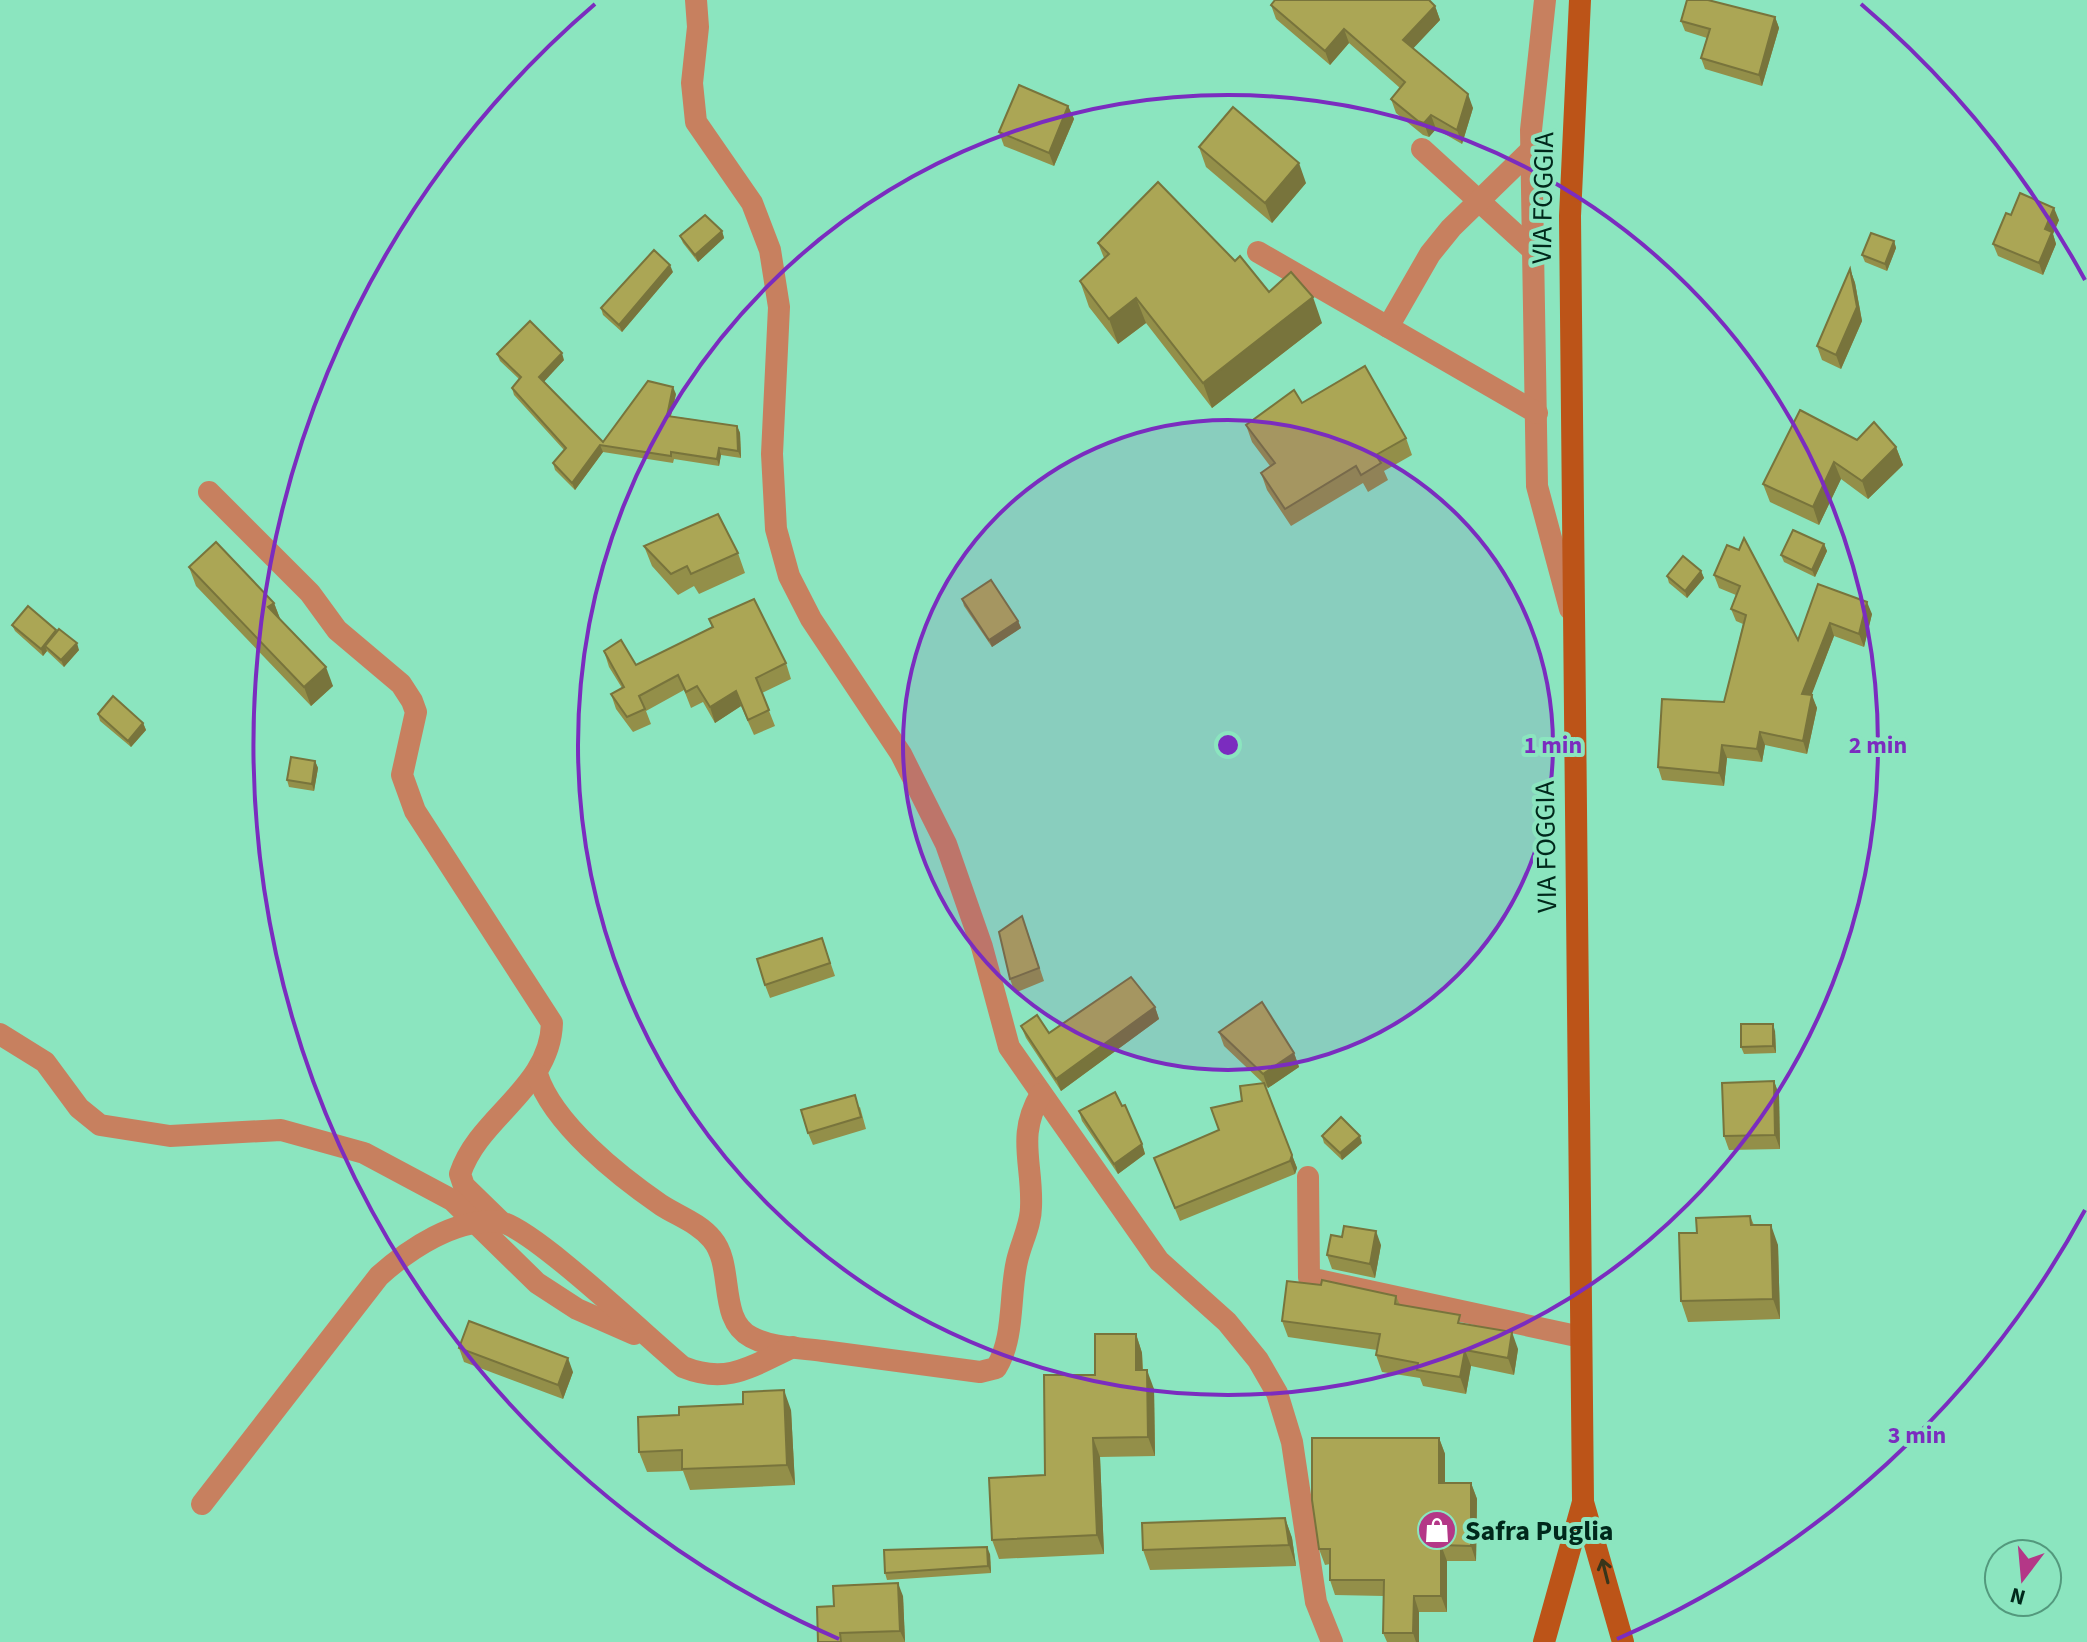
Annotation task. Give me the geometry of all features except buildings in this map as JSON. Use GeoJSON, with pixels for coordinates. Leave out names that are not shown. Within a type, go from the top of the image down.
{"type":"FeatureCollection","features":[{"type":"Feature","properties":{"kind":"main road","name":"VIA FOGGIA"},"geometry":{"type":"LineString","coordinates":[[1580,0],[1570,216],[1583,1502],[1623,1642]]}},
{"type":"Feature","properties":{"kind":"main road","name":"VIA FOGGIA"},"geometry":{"type":"LineString","coordinates":[[1544,1642],[1583,1502]]}},
{"type":"Feature","properties":{"kind":"street"},"geometry":{"type":"LineString","coordinates":[[696,0],[698,27],[692,83],[696,122],[752,203],[770,250],[779,307],[772,454],[776,529],[789,576],[811,619],[901,754],[946,844],[982,947],[1009,1047],[1159,1261],[1227,1322],[1258,1360],[1277,1393],[1292,1442],[1316,1602],[1332,1642]]}},
{"type":"Feature","properties":{"kind":"street"},"geometry":{"type":"LineString","coordinates":[[1545,0],[1532,149],[1537,486],[1573,618]]}},
{"type":"Feature","properties":{"kind":"street"},"geometry":{"type":"LineString","coordinates":[[1422,149],[1477,203],[1535,252]]}},
{"type":"Feature","properties":{"kind":"street"},"geometry":{"type":"LineString","coordinates":[[1388,327],[1430,254],[1532,149]]}},
{"type":"Feature","properties":{"kind":"street"},"geometry":{"type":"LineString","coordinates":[[1258,252],[1537,413]]}},
{"type":"Feature","properties":{"kind":"street"},"geometry":{"type":"LineString","coordinates":[[209,492],[310,593],[337,630],[401,684],[412,701],[416,712],[402,775],[405,789],[415,811],[552,1023],[552,1043],[537,1074],[471,1153],[460,1174],[464,1186],[537,1283],[577,1309],[654,1343]]}},
{"type":"Feature","properties":{"kind":"street"},"geometry":{"type":"LineString","coordinates":[[0,1034],[45,1062],[79,1108],[100,1125],[170,1136],[281,1130],[364,1153],[420,1181],[489,1223],[548,1251],[683,1367],[705,1376],[733,1375],[793,1347]]}},
{"type":"Feature","properties":{"kind":"street"},"geometry":{"type":"LineString","coordinates":[[537,1074],[542,1089],[563,1117],[609,1165],[636,1188],[696,1225],[712,1239],[722,1254],[737,1327],[760,1341],[980,1372],[996,1368],[1004,1355],[1012,1284],[1032,1209],[1025,1135],[1030,1113],[1041,1094]]}},
{"type":"Feature","properties":{"kind":"street"},"geometry":{"type":"LineString","coordinates":[[1308,1177],[1309,1278],[1581,1337]]}},
{"type":"Feature","properties":{"kind":"street"},"geometry":{"type":"LineString","coordinates":[[202,1504],[379,1276],[420,1245],[445,1232],[489,1223]]}},
{"type":"Feature","properties":{"kind":"place","name":"Safra Puglia"},"geometry":{"type":"Point","coordinates":[1437,1530]}}]}
